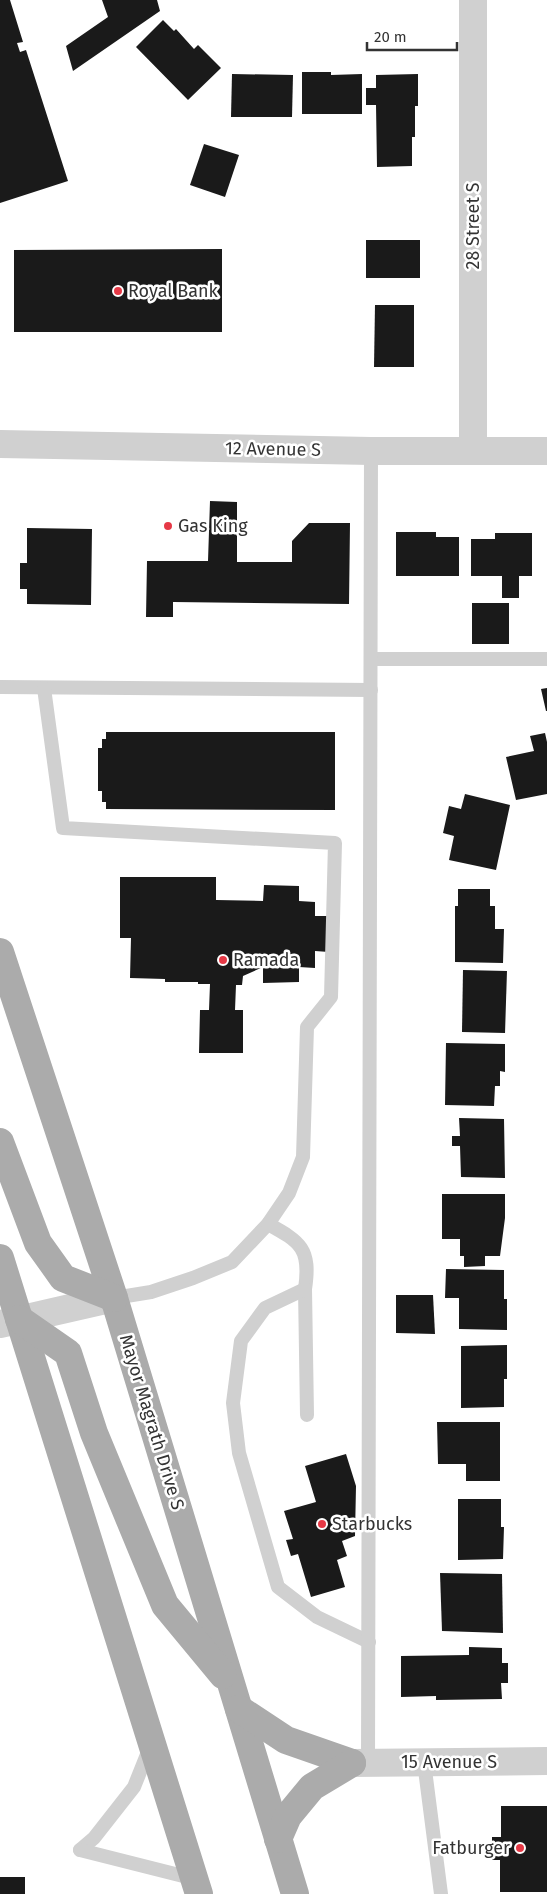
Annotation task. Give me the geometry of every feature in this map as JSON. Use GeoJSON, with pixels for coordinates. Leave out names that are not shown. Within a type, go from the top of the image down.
{"type":"FeatureCollection","features":[{"type":"Feature","properties":{"kind":"main road","name":"Mayor Magrath Drive S"},"geometry":{"type":"LineString","coordinates":[[0,952],[114,1298],[295,1894]]}},
{"type":"Feature","properties":{"kind":"main road"},"geometry":{"type":"LineString","coordinates":[[0,1142],[38,1243],[63,1278],[114,1298]]}},
{"type":"Feature","properties":{"kind":"main road"},"geometry":{"type":"LineString","coordinates":[[0,1258],[10,1322],[152,1742],[197,1887]]}},
{"type":"Feature","properties":{"kind":"main road"},"geometry":{"type":"LineString","coordinates":[[10,1322],[68,1353],[94,1433],[165,1605],[235,1697],[286,1740],[360,1762]]}},
{"type":"Feature","properties":{"kind":"main road"},"geometry":{"type":"LineString","coordinates":[[278,1839],[288,1816],[312,1787],[360,1762]]}},
{"type":"Feature","properties":{"kind":"street","name":"28 Street S"},"geometry":{"type":"LineString","coordinates":[[473,0],[473,451]]}},
{"type":"Feature","properties":{"kind":"street","name":"12 Avenue S"},"geometry":{"type":"LineString","coordinates":[[0,444],[371,451],[547,451]]}},
{"type":"Feature","properties":{"kind":"street"},"geometry":{"type":"LineString","coordinates":[[10,1322],[114,1298]]}},
{"type":"Feature","properties":{"kind":"street","name":"15 Avenue S"},"geometry":{"type":"LineString","coordinates":[[360,1762],[547,1761]]}},
{"type":"Feature","properties":{"kind":"lane"},"geometry":{"type":"LineString","coordinates":[[360,1762],[369,1642],[371,451]]}},
{"type":"Feature","properties":{"kind":"lane"},"geometry":{"type":"LineString","coordinates":[[371,659],[547,659]]}},
{"type":"Feature","properties":{"kind":"lane"},"geometry":{"type":"LineString","coordinates":[[1,688],[371,690]]}},
{"type":"Feature","properties":{"kind":"lane"},"geometry":{"type":"LineString","coordinates":[[44,688],[63,828],[335,843],[332,996],[307,1027],[303,1157],[289,1192],[268,1224],[232,1262],[159,1289],[114,1298]]}},
{"type":"Feature","properties":{"kind":"lane"},"geometry":{"type":"LineString","coordinates":[[268,1224],[291,1237],[304,1251],[308,1270],[305,1288],[307,1415]]}},
{"type":"Feature","properties":{"kind":"lane"},"geometry":{"type":"LineString","coordinates":[[305,1288],[265,1308],[242,1341],[233,1403],[239,1453],[278,1587],[318,1617],[369,1642]]}},
{"type":"Feature","properties":{"kind":"lane"},"geometry":{"type":"LineString","coordinates":[[152,1742],[134,1787],[94,1838],[80,1850],[197,1887]]}},
{"type":"Feature","properties":{"kind":"lane"},"geometry":{"type":"LineString","coordinates":[[424,1762],[441,1894]]}},
{"type":"Feature","properties":{"kind":"building"},"geometry":{"type":"Polygon","coordinates":[[[0,0],[10,0],[23,42],[17,43],[20,52],[26,50],[68,181],[0,203],[0,0]]]}},
{"type":"Feature","properties":{"kind":"building"},"geometry":{"type":"Polygon","coordinates":[[[102,0],[157,0],[160,11],[73,71],[66,46],[108,17],[102,0]]]}},
{"type":"Feature","properties":{"kind":"building"},"geometry":{"type":"Polygon","coordinates":[[[163,20],[174,31],[176,29],[194,49],[198,45],[221,68],[188,100],[136,47],[163,20]]]}},
{"type":"Feature","properties":{"kind":"building"},"geometry":{"type":"Polygon","coordinates":[[[302,72],[331,72],[331,75],[362,74],[362,114],[302,114],[302,72]]]}},
{"type":"Feature","properties":{"kind":"building"},"geometry":{"type":"Polygon","coordinates":[[[232,74],[293,75],[292,117],[231,117],[232,74]]]}},
{"type":"Feature","properties":{"kind":"building"},"geometry":{"type":"Polygon","coordinates":[[[418,74],[418,106],[415,106],[415,137],[412,137],[412,166],[377,167],[376,105],[366,105],[366,88],[376,88],[376,75],[418,74]]]}},
{"type":"Feature","properties":{"kind":"building"},"geometry":{"type":"Polygon","coordinates":[[[204,144],[239,155],[225,197],[190,185],[204,144]]]}},
{"type":"Feature","properties":{"kind":"building"},"geometry":{"type":"Polygon","coordinates":[[[366,240],[420,240],[420,278],[366,278],[366,240]]]}},
{"type":"Feature","properties":{"kind":"building","name":"Royal Bank"},"geometry":{"type":"Polygon","coordinates":[[[222,249],[222,332],[14,332],[14,250],[222,249]]]}},
{"type":"Feature","properties":{"kind":"building"},"geometry":{"type":"Polygon","coordinates":[[[375,305],[414,305],[414,367],[374,367],[375,305]]]}},
{"type":"Feature","properties":{"kind":"building"},"geometry":{"type":"Polygon","coordinates":[[[210,501],[237,502],[237,562],[292,562],[292,541],[309,523],[350,523],[349,604],[173,602],[173,617],[146,617],[147,561],[208,561],[210,501]]]}},
{"type":"Feature","properties":{"kind":"building"},"geometry":{"type":"Polygon","coordinates":[[[27,528],[92,529],[91,605],[27,604],[27,589],[20,589],[20,563],[27,563],[27,528]]]}},
{"type":"Feature","properties":{"kind":"building"},"geometry":{"type":"Polygon","coordinates":[[[396,532],[436,532],[436,537],[459,537],[459,576],[396,576],[396,532]]]}},
{"type":"Feature","properties":{"kind":"building"},"geometry":{"type":"Polygon","coordinates":[[[495,533],[532,533],[532,576],[519,576],[519,598],[502,598],[502,576],[471,576],[471,539],[495,539],[495,533]]]}},
{"type":"Feature","properties":{"kind":"building"},"geometry":{"type":"Polygon","coordinates":[[[472,603],[509,603],[509,644],[472,644],[472,603]]]}},
{"type":"Feature","properties":{"kind":"building"},"geometry":{"type":"Polygon","coordinates":[[[547,688],[547,711],[546,711],[541,689],[547,688]]]}},
{"type":"Feature","properties":{"kind":"building"},"geometry":{"type":"Polygon","coordinates":[[[106,732],[335,732],[335,810],[106,809],[106,802],[102,802],[102,791],[98,791],[98,748],[102,748],[102,739],[106,739],[106,732]]]}},
{"type":"Feature","properties":{"kind":"building"},"geometry":{"type":"Polygon","coordinates":[[[545,733],[547,742],[547,794],[516,800],[506,757],[534,751],[530,736],[545,733]]]}},
{"type":"Feature","properties":{"kind":"building"},"geometry":{"type":"Polygon","coordinates":[[[465,794],[510,805],[496,870],[449,860],[454,836],[443,833],[449,806],[461,809],[465,794]]]}},
{"type":"Feature","properties":{"kind":"building","name":"Ramada"},"geometry":{"type":"Polygon","coordinates":[[[120,877],[216,877],[216,900],[263,901],[264,885],[299,886],[299,901],[315,902],[315,916],[330,916],[329,952],[315,951],[315,968],[299,967],[299,982],[263,983],[263,967],[243,976],[242,985],[236,985],[235,1010],[243,1010],[243,1053],[199,1053],[200,1010],[209,1010],[210,984],[165,982],[165,979],[130,978],[131,938],[120,938],[120,877]]]}},
{"type":"Feature","properties":{"kind":"building"},"geometry":{"type":"Polygon","coordinates":[[[458,889],[490,889],[490,906],[495,906],[495,929],[504,929],[503,963],[455,962],[455,906],[458,906],[458,889]]]}},
{"type":"Feature","properties":{"kind":"building"},"geometry":{"type":"Polygon","coordinates":[[[463,970],[507,971],[505,1033],[462,1032],[463,970]]]}},
{"type":"Feature","properties":{"kind":"building"},"geometry":{"type":"Polygon","coordinates":[[[446,1043],[505,1044],[505,1072],[500,1071],[500,1086],[495,1086],[494,1106],[445,1105],[446,1043]]]}},
{"type":"Feature","properties":{"kind":"building"},"geometry":{"type":"Polygon","coordinates":[[[459,1118],[504,1119],[505,1178],[461,1177],[460,1146],[452,1146],[452,1136],[460,1136],[459,1118]]]}},
{"type":"Feature","properties":{"kind":"building"},"geometry":{"type":"Polygon","coordinates":[[[442,1194],[505,1194],[505,1218],[500,1256],[485,1256],[485,1266],[464,1267],[464,1256],[460,1256],[460,1239],[442,1239],[442,1194]]]}},
{"type":"Feature","properties":{"kind":"building"},"geometry":{"type":"Polygon","coordinates":[[[446,1269],[504,1270],[504,1299],[507,1299],[507,1330],[459,1329],[459,1298],[445,1298],[446,1269]]]}},
{"type":"Feature","properties":{"kind":"building"},"geometry":{"type":"Polygon","coordinates":[[[396,1295],[433,1295],[435,1334],[396,1333],[396,1295]]]}},
{"type":"Feature","properties":{"kind":"building"},"geometry":{"type":"Polygon","coordinates":[[[507,1345],[507,1379],[504,1379],[504,1407],[461,1408],[461,1346],[507,1345]]]}},
{"type":"Feature","properties":{"kind":"building"},"geometry":{"type":"Polygon","coordinates":[[[437,1422],[500,1422],[500,1481],[466,1481],[466,1464],[438,1464],[437,1422]]]}},
{"type":"Feature","properties":{"kind":"building","name":"Starbucks"},"geometry":{"type":"Polygon","coordinates":[[[346,1454],[356,1486],[355,1536],[342,1541],[347,1556],[337,1560],[345,1587],[311,1597],[298,1554],[291,1556],[286,1540],[293,1539],[284,1511],[316,1502],[305,1466],[346,1454]]]}},
{"type":"Feature","properties":{"kind":"building"},"geometry":{"type":"Polygon","coordinates":[[[458,1499],[501,1499],[501,1527],[504,1527],[503,1559],[458,1560],[458,1499]]]}},
{"type":"Feature","properties":{"kind":"building"},"geometry":{"type":"Polygon","coordinates":[[[440,1573],[502,1574],[503,1633],[442,1631],[440,1573]]]}},
{"type":"Feature","properties":{"kind":"building"},"geometry":{"type":"Polygon","coordinates":[[[469,1647],[502,1648],[502,1663],[508,1663],[508,1683],[501,1683],[502,1699],[436,1700],[436,1696],[401,1697],[401,1656],[469,1655],[469,1647]]]}},
{"type":"Feature","properties":{"kind":"building","name":"Fatburger"},"geometry":{"type":"Polygon","coordinates":[[[501,1806],[547,1806],[547,1892],[500,1892],[500,1860],[492,1860],[492,1837],[501,1837],[501,1806]]]}},
{"type":"Feature","properties":{"kind":"building"},"geometry":{"type":"Polygon","coordinates":[[[0,1877],[25,1877],[25,1894],[0,1894],[0,1877]]]}},
{"type":"Feature","properties":{"kind":"place","name":"Royal Bank"},"geometry":{"type":"Point","coordinates":[118,291]}},
{"type":"Feature","properties":{"kind":"place","name":"Gas King"},"geometry":{"type":"Point","coordinates":[168,526]}},
{"type":"Feature","properties":{"kind":"place","name":"Ramada"},"geometry":{"type":"Point","coordinates":[223,960]}},
{"type":"Feature","properties":{"kind":"place","name":"Starbucks"},"geometry":{"type":"Point","coordinates":[322,1524]}},
{"type":"Feature","properties":{"kind":"place","name":"Fatburger"},"geometry":{"type":"Point","coordinates":[520,1848]}}]}
